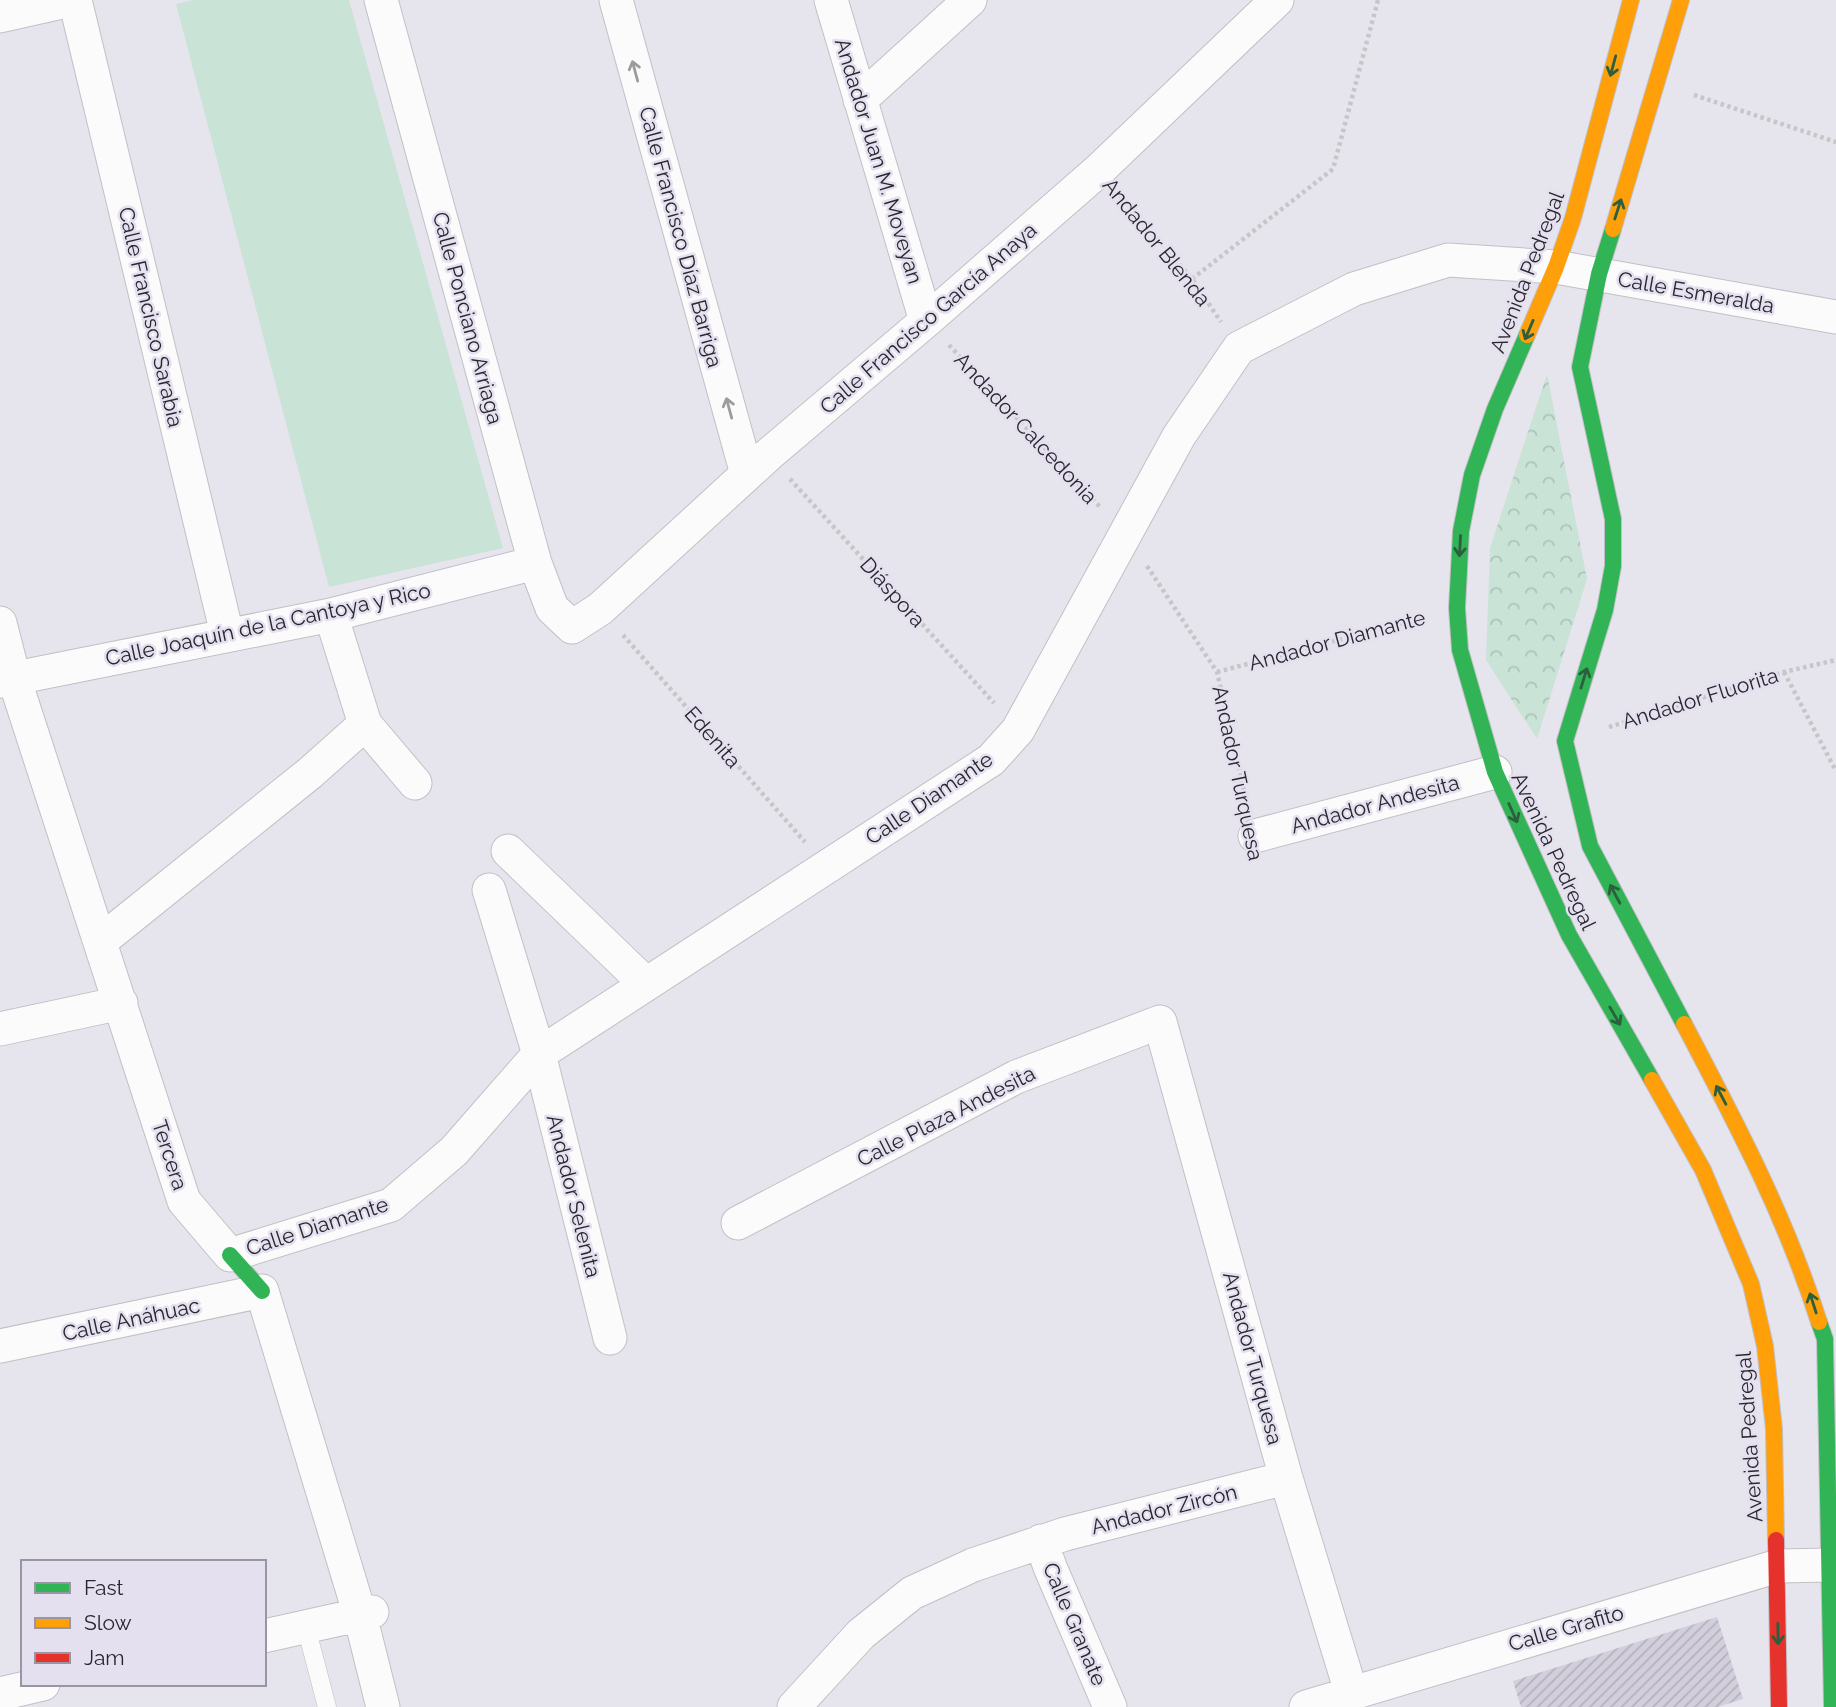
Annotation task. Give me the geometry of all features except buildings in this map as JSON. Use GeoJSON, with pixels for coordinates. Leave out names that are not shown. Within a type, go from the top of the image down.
{"type":"FeatureCollection","features":[{"type":"Feature","properties":{"kind":"street"},"geometry":{"type":"LineString","coordinates":[[0,16],[73,0]]}},
{"type":"Feature","properties":{"kind":"street","name":"Calle Francisco Sarabia"},"geometry":{"type":"LineString","coordinates":[[73,0],[227,634]]}},
{"type":"Feature","properties":{"kind":"street","name":"Calle Ponciano Arriaga"},"geometry":{"type":"LineString","coordinates":[[381,0],[535,563],[552,608],[572,626]]}},
{"type":"Feature","properties":{"kind":"street","name":"Calle Francisco Díaz Barriga"},"geometry":{"type":"LineString","coordinates":[[615,0],[758,464]]}},
{"type":"Feature","properties":{"kind":"street","name":"Andador Juan M. Moveyan"},"geometry":{"type":"LineString","coordinates":[[831,0],[926,321]]}},
{"type":"Feature","properties":{"kind":"street"},"geometry":{"type":"LineString","coordinates":[[860,100],[970,0]]}},
{"type":"Feature","properties":{"kind":"street","name":"Calle Francisco García Anaya"},"geometry":{"type":"LineString","coordinates":[[572,626],[600,609],[758,464],[1099,170],[1277,0]]}},
{"type":"Feature","properties":{"kind":"street","name":"Avenida Pedregal"},"geometry":{"type":"LineString","coordinates":[[1631,0],[1573,218],[1556,267],[1495,409],[1472,475],[1461,531],[1457,608],[1460,650],[1495,772],[1569,935],[1703,1170],[1757,1281],[1774,1429],[1779,1707]]}},
{"type":"Feature","properties":{"kind":"street"},"geometry":{"type":"LineString","coordinates":[[1565,741],[1605,610],[1613,566],[1613,519],[1580,367],[1599,274],[1681,0]]}},
{"type":"Feature","properties":{"kind":"street","name":"Calle Diamante"},"geometry":{"type":"LineString","coordinates":[[230,1255],[391,1205],[454,1152],[539,1054],[991,760],[1018,730],[1179,436],[1239,348],[1354,289],[1448,260],[1556,267]]}},
{"type":"Feature","properties":{"kind":"street","name":"Calle Esmeralda"},"geometry":{"type":"LineString","coordinates":[[1556,267],[1836,317]]}},
{"type":"Feature","properties":{"kind":"street","name":"Calle Joaquín de la Cantoya y Rico"},"geometry":{"type":"LineString","coordinates":[[7,680],[331,615],[535,563]]}},
{"type":"Feature","properties":{"kind":"street"},"geometry":{"type":"LineString","coordinates":[[331,615],[365,724],[415,783]]}},
{"type":"Feature","properties":{"kind":"street","name":"Tercera"},"geometry":{"type":"LineString","coordinates":[[0,623],[7,680],[101,941],[184,1201],[261,1291],[366,1614],[383,1707]]}},
{"type":"Feature","properties":{"kind":"street"},"geometry":{"type":"LineString","coordinates":[[101,941],[310,774],[365,724]]}},
{"type":"Feature","properties":{"kind":"street","name":"Avenida Pedregal"},"geometry":{"type":"LineString","coordinates":[[1565,741],[1590,846],[1750,1149],[1793,1265],[1830,1336],[1832,1707]]}},
{"type":"Feature","properties":{"kind":"street","name":"Andador Andesita"},"geometry":{"type":"LineString","coordinates":[[1255,836],[1495,772]]}},
{"type":"Feature","properties":{"kind":"street"},"geometry":{"type":"LineString","coordinates":[[508,851],[646,984]]}},
{"type":"Feature","properties":{"kind":"street","name":"Andador Selenita"},"geometry":{"type":"LineString","coordinates":[[489,890],[539,1054],[610,1338]]}},
{"type":"Feature","properties":{"kind":"street"},"geometry":{"type":"LineString","coordinates":[[0,1029],[121,1003]]}},
{"type":"Feature","properties":{"kind":"street","name":"Calle Plaza Andesita"},"geometry":{"type":"LineString","coordinates":[[738,1223],[1016,1077],[1160,1022]]}},
{"type":"Feature","properties":{"kind":"street","name":"Andador Turquesa"},"geometry":{"type":"LineString","coordinates":[[1160,1022],[1286,1478],[1351,1692]]}},
{"type":"Feature","properties":{"kind":"street","name":"Calle Anáhuac"},"geometry":{"type":"LineString","coordinates":[[0,1346],[261,1291]]}},
{"type":"Feature","properties":{"kind":"street","name":"Andador Zircón"},"geometry":{"type":"LineString","coordinates":[[794,1707],[861,1634],[912,1593],[973,1565],[1041,1541],[1286,1478]]}},
{"type":"Feature","properties":{"kind":"street","name":"Calle Granate"},"geometry":{"type":"LineString","coordinates":[[1041,1541],[1110,1707]]}},
{"type":"Feature","properties":{"kind":"street","name":"Calle Grafito"},"geometry":{"type":"LineString","coordinates":[[1306,1707],[1778,1566],[1830,1565]]}},
{"type":"Feature","properties":{"kind":"street"},"geometry":{"type":"LineString","coordinates":[[266,1636],[366,1614]]}},
{"type":"Feature","properties":{"kind":"street"},"geometry":{"type":"LineString","coordinates":[[0,1693],[33,1686]]}},
{"type":"Feature","properties":{"kind":"lane"},"geometry":{"type":"LineString","coordinates":[[306,1627],[327,1707]]}},
{"type":"Feature","properties":{"kind":"path"},"geometry":{"type":"LineString","coordinates":[[1192,279],[1333,169],[1378,0]]}},
{"type":"Feature","properties":{"kind":"path"},"geometry":{"type":"LineString","coordinates":[[1658,83],[1836,142]]}},
{"type":"Feature","properties":{"kind":"path","name":"Andador Blenda"},"geometry":{"type":"LineString","coordinates":[[1099,170],[1192,279],[1239,348]]}},
{"type":"Feature","properties":{"kind":"path","name":"Andador Calcedonia"},"geometry":{"type":"LineString","coordinates":[[926,321],[1126,535],[1217,672]]}},
{"type":"Feature","properties":{"kind":"path","name":"Diáspora"},"geometry":{"type":"LineString","coordinates":[[758,464],[1018,730]]}},
{"type":"Feature","properties":{"kind":"path","name":"Andador Diamante"},"geometry":{"type":"LineString","coordinates":[[1217,672],[1457,608]]}},
{"type":"Feature","properties":{"kind":"path","name":"Edenita"},"geometry":{"type":"LineString","coordinates":[[600,609],[826,866]]}},
{"type":"Feature","properties":{"kind":"path","name":"Andador Fluorita"},"geometry":{"type":"LineString","coordinates":[[1565,741],[1784,671],[1836,660]]}},
{"type":"Feature","properties":{"kind":"path"},"geometry":{"type":"LineString","coordinates":[[1784,671],[1836,771]]}},
{"type":"Feature","properties":{"kind":"path","name":"Andador Turquesa"},"geometry":{"type":"LineString","coordinates":[[1217,672],[1255,836]]}},
{"type":"Feature","properties":{"kind":"green space"},"geometry":{"type":"Polygon","coordinates":[[[193,0],[349,0],[503,548],[329,587],[176,4],[193,0]]]}},
{"type":"Feature","properties":{"kind":"green space"},"geometry":{"type":"Polygon","coordinates":[[[1547,374],[1587,579],[1537,739],[1486,660],[1490,548],[1547,374]]]}},
{"type":"Feature","properties":{"kind":"traffic: fast"},"geometry":{"type":"LineString","coordinates":[[1613,229],[1599,274],[1580,367],[1613,519],[1613,566],[1605,610],[1565,741],[1590,846],[1684,1024]]}},
{"type":"Feature","properties":{"kind":"traffic: fast"},"geometry":{"type":"LineString","coordinates":[[1527,335],[1495,409],[1472,475],[1461,531],[1457,608],[1460,650],[1495,772],[1569,935],[1652,1080]]}},
{"type":"Feature","properties":{"kind":"traffic: fast"},"geometry":{"type":"LineString","coordinates":[[230,1255],[262,1291]]}},
{"type":"Feature","properties":{"kind":"traffic: fast"},"geometry":{"type":"LineString","coordinates":[[1819,1322],[1825,1339],[1832,1707]]}},
{"type":"Feature","properties":{"kind":"traffic: slow"},"geometry":{"type":"LineString","coordinates":[[1527,335],[1556,267],[1573,218],[1631,0]]}},
{"type":"Feature","properties":{"kind":"traffic: slow"},"geometry":{"type":"LineString","coordinates":[[1613,229],[1681,0]]}},
{"type":"Feature","properties":{"kind":"traffic: slow"},"geometry":{"type":"LineString","coordinates":[[1684,1024],[1775,1207],[1819,1322]]}},
{"type":"Feature","properties":{"kind":"traffic: slow"},"geometry":{"type":"LineString","coordinates":[[1652,1080],[1703,1170],[1751,1284],[1765,1346],[1774,1429],[1776,1540]]}},
{"type":"Feature","properties":{"kind":"traffic: jam"},"geometry":{"type":"LineString","coordinates":[[1776,1540],[1779,1707]]}}]}
